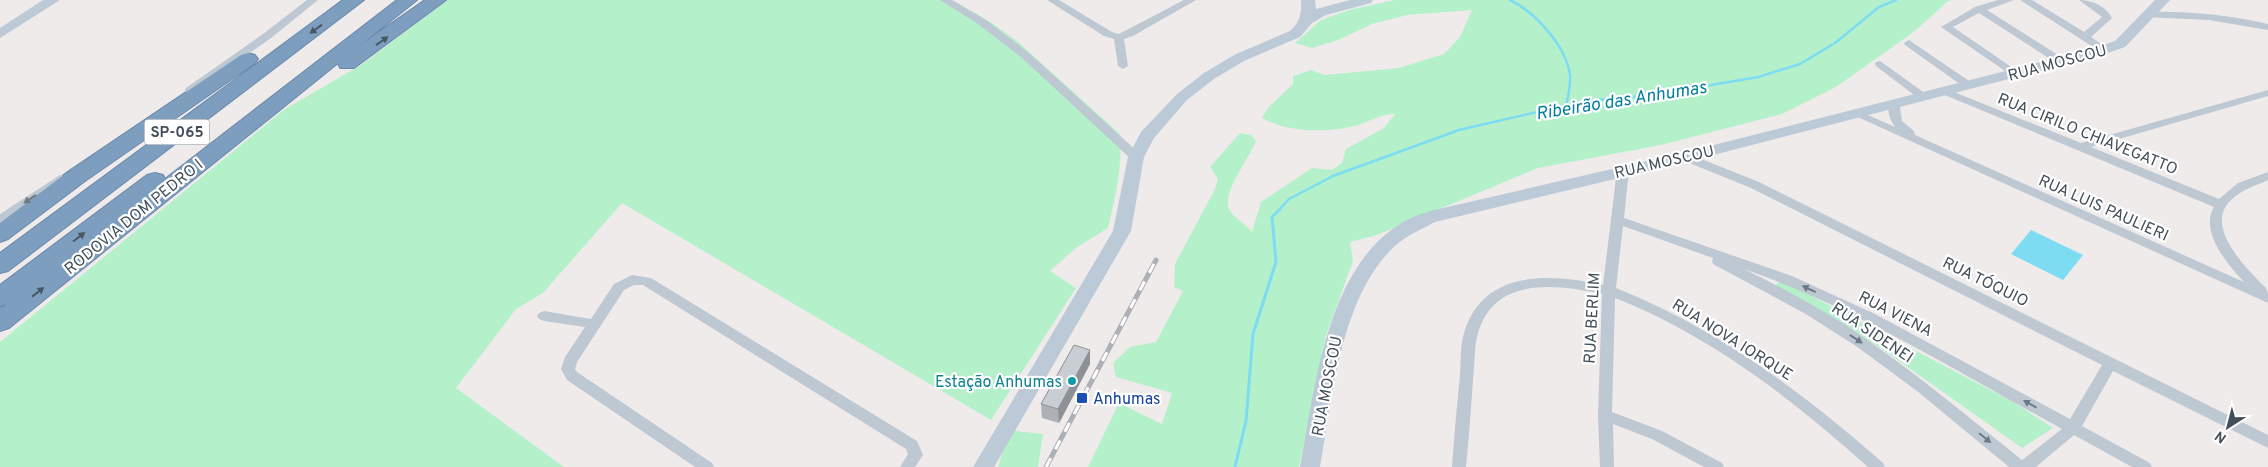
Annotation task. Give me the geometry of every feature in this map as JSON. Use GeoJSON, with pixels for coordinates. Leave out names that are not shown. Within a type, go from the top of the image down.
{"type":"FeatureCollection","features":[{"type":"Feature","properties":{"kind":"highway","name":"SP-065"},"geometry":{"type":"LineString","coordinates":[[0,234],[77,176],[310,9],[331,0]]}},
{"type":"Feature","properties":{"kind":"highway","name":"SP-065"},"geometry":{"type":"LineString","coordinates":[[0,265],[355,0]]}},
{"type":"Feature","properties":{"kind":"highway","name":"RODOVIA DOM PEDRO I"},"geometry":{"type":"LineString","coordinates":[[0,299],[40,266],[389,0]]}},
{"type":"Feature","properties":{"kind":"highway","name":"RODOVIA DOM PEDRO I"},"geometry":{"type":"LineString","coordinates":[[0,322],[408,0]]}},
{"type":"Feature","properties":{"kind":"highway"},"geometry":{"type":"LineString","coordinates":[[266,111],[356,59],[437,0]]}},
{"type":"Feature","properties":{"kind":"highway"},"geometry":{"type":"LineString","coordinates":[[0,250],[223,97]]}},
{"type":"Feature","properties":{"kind":"street"},"geometry":{"type":"LineString","coordinates":[[0,23],[36,0]]}},
{"type":"Feature","properties":{"kind":"street"},"geometry":{"type":"LineString","coordinates":[[0,34],[53,0]]}},
{"type":"Feature","properties":{"kind":"street"},"geometry":{"type":"LineString","coordinates":[[945,0],[982,22],[1025,54],[1136,157]]}},
{"type":"Feature","properties":{"kind":"street"},"geometry":{"type":"LineString","coordinates":[[1052,0],[1108,34],[1119,37],[1129,34],[1191,0]]}},
{"type":"Feature","properties":{"kind":"street"},"geometry":{"type":"LineString","coordinates":[[1308,0],[1308,20]]}},
{"type":"Feature","properties":{"kind":"street"},"geometry":{"type":"LineString","coordinates":[[1313,0],[1342,5]]}},
{"type":"Feature","properties":{"kind":"street"},"geometry":{"type":"LineString","coordinates":[[983,467],[1122,232],[1136,157],[1147,136],[1182,97],[1209,76],[1239,58],[1294,34],[1303,28],[1308,20],[1321,12],[1366,0]]}},
{"type":"Feature","properties":{"kind":"street"},"geometry":{"type":"LineString","coordinates":[[2009,0],[1979,9],[1946,27],[2015,73]]}},
{"type":"Feature","properties":{"kind":"street"},"geometry":{"type":"LineString","coordinates":[[2025,0],[2105,50]]}},
{"type":"Feature","properties":{"kind":"street"},"geometry":{"type":"LineString","coordinates":[[2084,0],[2105,14],[2107,18],[2084,37]]}},
{"type":"Feature","properties":{"kind":"street","name":"RUA MOSCOU"},"geometry":{"type":"LineString","coordinates":[[1310,467],[1338,328],[1358,278],[1387,243],[1404,230],[1430,218],[1623,170],[1686,157],[2105,50],[2120,44],[2163,0]]}},
{"type":"Feature","properties":{"kind":"street"},"geometry":{"type":"LineString","coordinates":[[0,220],[267,36],[310,9]]}},
{"type":"Feature","properties":{"kind":"street"},"geometry":{"type":"LineString","coordinates":[[1979,9],[2062,62]]}},
{"type":"Feature","properties":{"kind":"street"},"geometry":{"type":"LineString","coordinates":[[2148,16],[2187,14],[2211,16],[2268,27]]}},
{"type":"Feature","properties":{"kind":"street"},"geometry":{"type":"LineString","coordinates":[[1119,37],[1123,66]]}},
{"type":"Feature","properties":{"kind":"street"},"geometry":{"type":"LineString","coordinates":[[1909,43],[1968,85]]}},
{"type":"Feature","properties":{"kind":"street"},"geometry":{"type":"LineString","coordinates":[[1880,64],[1922,96]]}},
{"type":"Feature","properties":{"kind":"street","name":"RUA CIRILO CHIAVEGATTO"},"geometry":{"type":"LineString","coordinates":[[1944,91],[2219,204]]}},
{"type":"Feature","properties":{"kind":"street"},"geometry":{"type":"LineString","coordinates":[[2079,147],[2268,93]]}},
{"type":"Feature","properties":{"kind":"street","name":"RUA LUIS PAULIERI"},"geometry":{"type":"LineString","coordinates":[[1895,103],[1892,112],[1894,119],[1905,131],[1926,145]]}},
{"type":"Feature","properties":{"kind":"street","name":"RUA LUIS PAULIERI"},"geometry":{"type":"LineString","coordinates":[[1857,114],[2268,298]]}},
{"type":"Feature","properties":{"kind":"street","name":"RUA TÓQUIO"},"geometry":{"type":"LineString","coordinates":[[1686,157],[1755,186],[2268,442]]}},
{"type":"Feature","properties":{"kind":"street","name":"RUA BERLIM"},"geometry":{"type":"LineString","coordinates":[[1607,467],[1605,415],[1608,291],[1623,170]]}},
{"type":"Feature","properties":{"kind":"street"},"geometry":{"type":"LineString","coordinates":[[2268,176],[2236,188],[2219,204],[2214,218],[2220,240],[2239,271],[2268,298]]}},
{"type":"Feature","properties":{"kind":"street","name":"RUA SIDENEI"},"geometry":{"type":"LineString","coordinates":[[1617,220],[1692,247],[1768,279],[1860,342],[1929,393],[2020,467]]}},
{"type":"Feature","properties":{"kind":"street","name":"RUA VIENA"},"geometry":{"type":"LineString","coordinates":[[1768,279],[1870,318],[2145,467]]}},
{"type":"Feature","properties":{"kind":"street"},"geometry":{"type":"LineString","coordinates":[[707,467],[572,376],[568,370],[570,361],[620,287],[632,280],[646,281],[912,445],[916,455],[907,467]]}},
{"type":"Feature","properties":{"kind":"street","name":"RUA NOVA IORQUE"},"geometry":{"type":"LineString","coordinates":[[1459,467],[1470,337],[1477,319],[1488,303],[1515,286],[1544,280],[1608,291],[1648,307],[1696,332],[1762,373],[1844,436],[1878,467]]}},
{"type":"Feature","properties":{"kind":"street"},"geometry":{"type":"LineString","coordinates":[[544,316],[594,324]]}},
{"type":"Feature","properties":{"kind":"street"},"geometry":{"type":"LineString","coordinates":[[2025,467],[2073,428],[2111,362]]}},
{"type":"Feature","properties":{"kind":"street"},"geometry":{"type":"LineString","coordinates":[[1605,415],[1657,436],[1717,467]]}},
{"type":"Feature","properties":{"kind":"green space"},"geometry":{"type":"Polygon","coordinates":[[[447,0],[952,0],[989,21],[1017,41],[1120,134],[1121,146],[1116,194],[1108,228],[1076,248],[1050,271],[1076,288],[991,420],[622,203],[543,293],[516,309],[456,388],[564,467],[0,467],[0,342],[285,109],[361,65],[447,0]]]}},
{"type":"Feature","properties":{"kind":"green space"},"geometry":{"type":"Polygon","coordinates":[[[1395,0],[1954,0],[1948,1],[1915,31],[1836,87],[1782,114],[1661,145],[1538,168],[1377,235],[1350,242],[1353,261],[1326,335],[1299,467],[1088,467],[1119,403],[1162,424],[1172,393],[1116,377],[1113,363],[1130,347],[1156,342],[1183,291],[1174,287],[1175,264],[1215,189],[1218,179],[1210,167],[1240,133],[1251,135],[1256,141],[1237,175],[1229,194],[1228,202],[1231,212],[1252,232],[1261,202],[1312,168],[1332,170],[1342,163],[1346,149],[1384,128],[1395,114],[1381,116],[1347,128],[1322,130],[1284,127],[1262,118],[1268,108],[1293,84],[1293,76],[1311,70],[1325,75],[1399,68],[1444,54],[1460,37],[1472,10],[1407,15],[1372,24],[1338,40],[1312,48],[1295,43],[1321,20],[1349,10],[1395,0]]]}},
{"type":"Feature","properties":{"kind":"green space"},"geometry":{"type":"Polygon","coordinates":[[[1781,280],[2015,403],[2053,428],[2022,448],[1882,349],[1775,286],[1781,280]]]}},
{"type":"Feature","properties":{"kind":"green space"},"geometry":{"type":"Polygon","coordinates":[[[1015,431],[1043,434],[1038,467],[998,467],[1005,445],[1015,431]]]}},
{"type":"Feature","properties":{"kind":"water"},"geometry":{"type":"Polygon","coordinates":[[[2031,230],[2083,255],[2063,280],[2011,254],[2031,230]]]}},
{"type":"Feature","properties":{"kind":"building"},"geometry":{"type":"Polygon","coordinates":[[[1074,345],[1090,350],[1058,409],[1041,404],[1074,345]]]}},
{"type":"Feature","properties":{"kind":"waterway"},"geometry":{"type":"LineString","coordinates":[[1510,0],[1520,5],[1539,21],[1556,42],[1562,53],[1570,75],[1570,87],[1566,105]]}},
{"type":"Feature","properties":{"kind":"waterway","name":"Ribeirão das Anhumas"},"geometry":{"type":"LineString","coordinates":[[1566,105],[1585,101],[1653,95],[1758,77],[1800,64],[1835,43],[1879,7],[1896,0]]}},
{"type":"Feature","properties":{"kind":"waterway","name":"Ribeirão das Anhumas"},"geometry":{"type":"LineString","coordinates":[[1278,211],[1289,199],[1333,176],[1459,130],[1566,105]]}},
{"type":"Feature","properties":{"kind":"waterway","name":"Ribeirão das Anhumas"},"geometry":{"type":"LineString","coordinates":[[1235,467],[1246,421],[1253,334],[1276,262],[1272,217],[1278,211]]}},
{"type":"Feature","properties":{"kind":"railway"},"geometry":{"type":"LineString","coordinates":[[1046,467],[1156,260]]}},
{"type":"Feature","properties":{"kind":"place","name":"Estação Anhumas"},"geometry":{"type":"Point","coordinates":[1072,381]}},
{"type":"Feature","properties":{"kind":"place","name":"Anhumas"},"geometry":{"type":"Point","coordinates":[1082,398]}}]}
